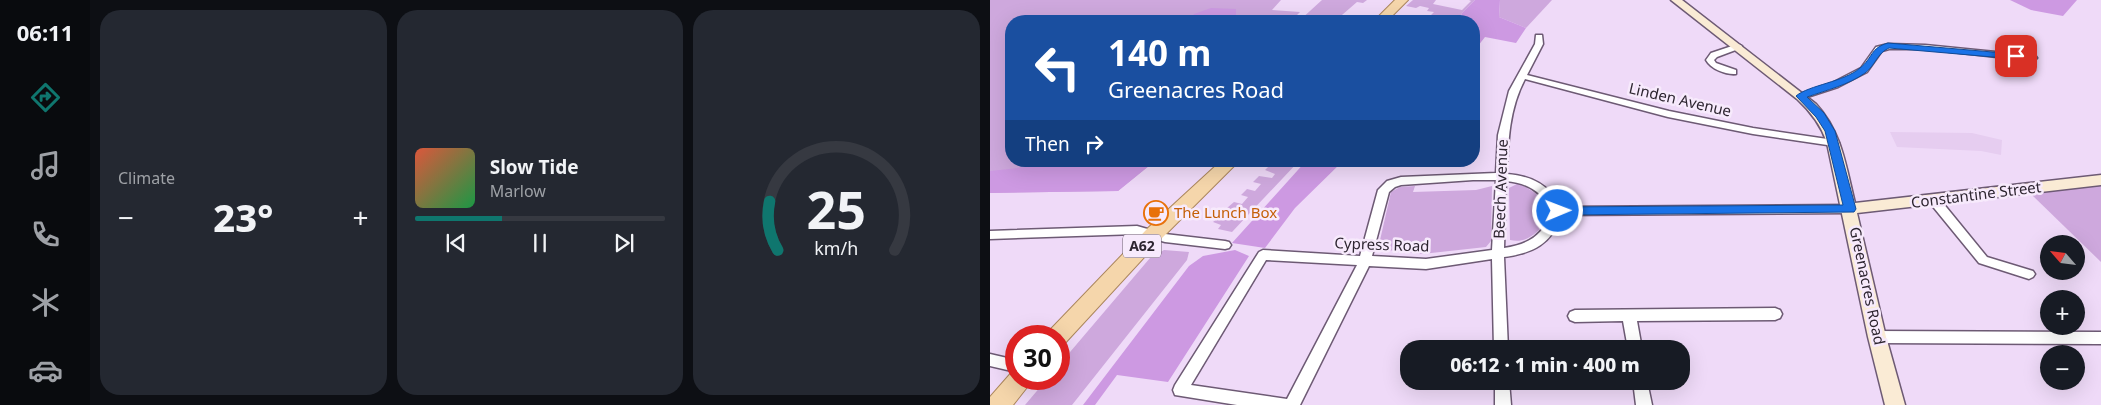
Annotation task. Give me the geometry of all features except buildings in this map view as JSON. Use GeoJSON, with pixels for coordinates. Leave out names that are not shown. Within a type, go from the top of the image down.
{"type":"FeatureCollection","features":[{"type":"Feature","properties":{"kind":"main road"},"geometry":{"type":"LineString","coordinates":[[1386,15],[1402,0]]}},
{"type":"Feature","properties":{"kind":"main road","name":"A62"},"geometry":{"type":"LineString","coordinates":[[1068,325],[1154,234],[1225,167]]}},
{"type":"Feature","properties":{"kind":"main road"},"geometry":{"type":"LineString","coordinates":[[998,405],[1011,390]]}},
{"type":"Feature","properties":{"kind":"street","name":"Greenacres Road"},"geometry":{"type":"LineString","coordinates":[[1676,0],[1801,96],[1826,123],[1834,143],[1877,337],[1895,405]]}},
{"type":"Feature","properties":{"kind":"street","name":"Beech Avenue"},"geometry":{"type":"LineString","coordinates":[[1502,340],[1498,254],[1506,117],[1514,91],[1539,44],[1539,37]]}},
{"type":"Feature","properties":{"kind":"street"},"geometry":{"type":"LineString","coordinates":[[1732,72],[1712,65],[1710,60],[1714,55],[1738,46]]}},
{"type":"Feature","properties":{"kind":"street"},"geometry":{"type":"LineString","coordinates":[[1801,96],[1835,85],[1864,70],[1879,49],[1888,46],[1925,47],[2033,58],[2026,48]]}},
{"type":"Feature","properties":{"kind":"street","name":"Linden Avenue"},"geometry":{"type":"LineString","coordinates":[[1522,76],[1668,114],[1760,132],[1834,143]]}},
{"type":"Feature","properties":{"kind":"street"},"geometry":{"type":"LineString","coordinates":[[1292,405],[1365,261],[1384,190],[1391,184],[1501,177],[1527,181],[1539,187],[1550,198],[1558,211],[1850,209]]}},
{"type":"Feature","properties":{"kind":"street","name":"Constantine Street"},"geometry":{"type":"LineString","coordinates":[[1850,209],[2101,180]]}},
{"type":"Feature","properties":{"kind":"street"},"geometry":{"type":"LineString","coordinates":[[1934,200],[1982,260],[2029,274]]}},
{"type":"Feature","properties":{"kind":"street","name":"Cypress Road"},"geometry":{"type":"LineString","coordinates":[[1217,400],[1180,390],[1263,255],[1426,264],[1498,254],[1523,250],[1538,243],[1547,234],[1558,211]]}},
{"type":"Feature","properties":{"kind":"street"},"geometry":{"type":"LineString","coordinates":[[990,235],[1137,230],[1165,238],[1224,245]]}},
{"type":"Feature","properties":{"kind":"street"},"geometry":{"type":"LineString","coordinates":[[1575,316],[1775,314]]}},
{"type":"Feature","properties":{"kind":"street"},"geometry":{"type":"LineString","coordinates":[[1629,316],[1633,340]]}},
{"type":"Feature","properties":{"kind":"street"},"geometry":{"type":"LineString","coordinates":[[1877,337],[2101,338]]}},
{"type":"Feature","properties":{"kind":"street"},"geometry":{"type":"LineString","coordinates":[[990,360],[1005,363]]}},
{"type":"Feature","properties":{"kind":"street"},"geometry":{"type":"LineString","coordinates":[[1502,390],[1503,405]]}},
{"type":"Feature","properties":{"kind":"street"},"geometry":{"type":"LineString","coordinates":[[1642,390],[1644,405]]}},
{"type":"Feature","properties":{"kind":"street"},"geometry":{"type":"LineString","coordinates":[[1217,400],[1286,405]]}},
{"type":"Feature","properties":{"kind":"shaded area"},"geometry":{"type":"Polygon","coordinates":[[[990,0],[1281,0],[1272,10],[1300,12],[1297,15],[1005,15],[1005,167],[1148,167],[1118,191],[990,193],[990,0]]]}},
{"type":"Feature","properties":{"kind":"shaded area"},"geometry":{"type":"Polygon","coordinates":[[[1322,0],[1367,0],[1363,3],[1357,2],[1342,15],[1306,15],[1322,0]]]}},
{"type":"Feature","properties":{"kind":"shaded area"},"geometry":{"type":"Polygon","coordinates":[[[1413,0],[1436,0],[1433,4],[1462,10],[1471,1],[1469,0],[1475,0],[1462,15],[1431,15],[1434,12],[1427,11],[1429,8],[1406,6],[1413,0]]]}},
{"type":"Feature","properties":{"kind":"shaded area"},"geometry":{"type":"Polygon","coordinates":[[[1475,0],[1500,0],[1499,17],[1526,28],[1516,43],[1485,37],[1480,43],[1480,15],[1462,15],[1475,0]]]}},
{"type":"Feature","properties":{"kind":"shaded area"},"geometry":{"type":"Polygon","coordinates":[[[1500,0],[1552,0],[1526,28],[1499,17],[1500,0]]]}},
{"type":"Feature","properties":{"kind":"shaded area"},"geometry":{"type":"Polygon","coordinates":[[[2010,0],[2077,0],[2063,16],[2031,10],[2010,0]]]}},
{"type":"Feature","properties":{"kind":"shaded area"},"geometry":{"type":"Polygon","coordinates":[[[1211,8],[1236,9],[1236,15],[1194,14],[1211,8]]]}},
{"type":"Feature","properties":{"kind":"shaded area"},"geometry":{"type":"Polygon","coordinates":[[[1890,132],[1972,133],[2002,140],[2001,155],[1981,151],[1897,147],[1890,132]]]}},
{"type":"Feature","properties":{"kind":"shaded area"},"geometry":{"type":"Polygon","coordinates":[[[1026,167],[1148,167],[1118,191],[990,193],[990,171],[1026,167]]]}},
{"type":"Feature","properties":{"kind":"shaded area"},"geometry":{"type":"Polygon","coordinates":[[[1268,167],[1293,167],[1232,232],[1218,229],[1221,225],[1213,222],[1221,215],[1229,217],[1235,210],[1227,208],[1234,202],[1242,204],[1248,197],[1241,195],[1247,189],[1255,191],[1261,184],[1253,182],[1259,176],[1272,178],[1275,174],[1265,170],[1268,167]]]}},
{"type":"Feature","properties":{"kind":"shaded area"},"geometry":{"type":"Polygon","coordinates":[[[1301,167],[1337,167],[1295,208],[1265,248],[1232,243],[1301,167]]]}},
{"type":"Feature","properties":{"kind":"shaded area"},"geometry":{"type":"Polygon","coordinates":[[[1517,184],[1537,194],[1543,202],[1545,215],[1543,226],[1536,233],[1524,240],[1515,241],[1510,240],[1509,188],[1517,184]]]}},
{"type":"Feature","properties":{"kind":"shaded area"},"geometry":{"type":"Polygon","coordinates":[[[2101,185],[2101,262],[2085,246],[2085,235],[2073,235],[2031,194],[2101,185]]]}},
{"type":"Feature","properties":{"kind":"shaded area"},"geometry":{"type":"Polygon","coordinates":[[[1415,186],[1413,192],[1476,190],[1492,186],[1491,241],[1486,247],[1422,254],[1378,249],[1391,192],[1400,187],[1415,186]]]}},
{"type":"Feature","properties":{"kind":"shaded area"},"geometry":{"type":"Polygon","coordinates":[[[1164,250],[1189,252],[1187,260],[1072,405],[1025,405],[1038,390],[1070,390],[1070,352],[1150,258],[1164,250]]]}},
{"type":"Feature","properties":{"kind":"shaded area"},"geometry":{"type":"Polygon","coordinates":[[[1235,250],[1249,256],[1168,382],[1117,375],[1095,405],[1083,405],[1189,266],[1203,256],[1235,250]]]}},
{"type":"Feature","properties":{"kind":"place","name":"The Lunch Box"},"geometry":{"type":"Point","coordinates":[1156,213]}},
{"type":"Feature","properties":{"kind":"route"},"geometry":{"type":"LineString","coordinates":[[1558,211],[1850,209],[1830,131],[1820,115],[1801,96],[1835,85],[1864,70],[1879,49],[1888,46],[1925,47],[2016,56]]}}]}
